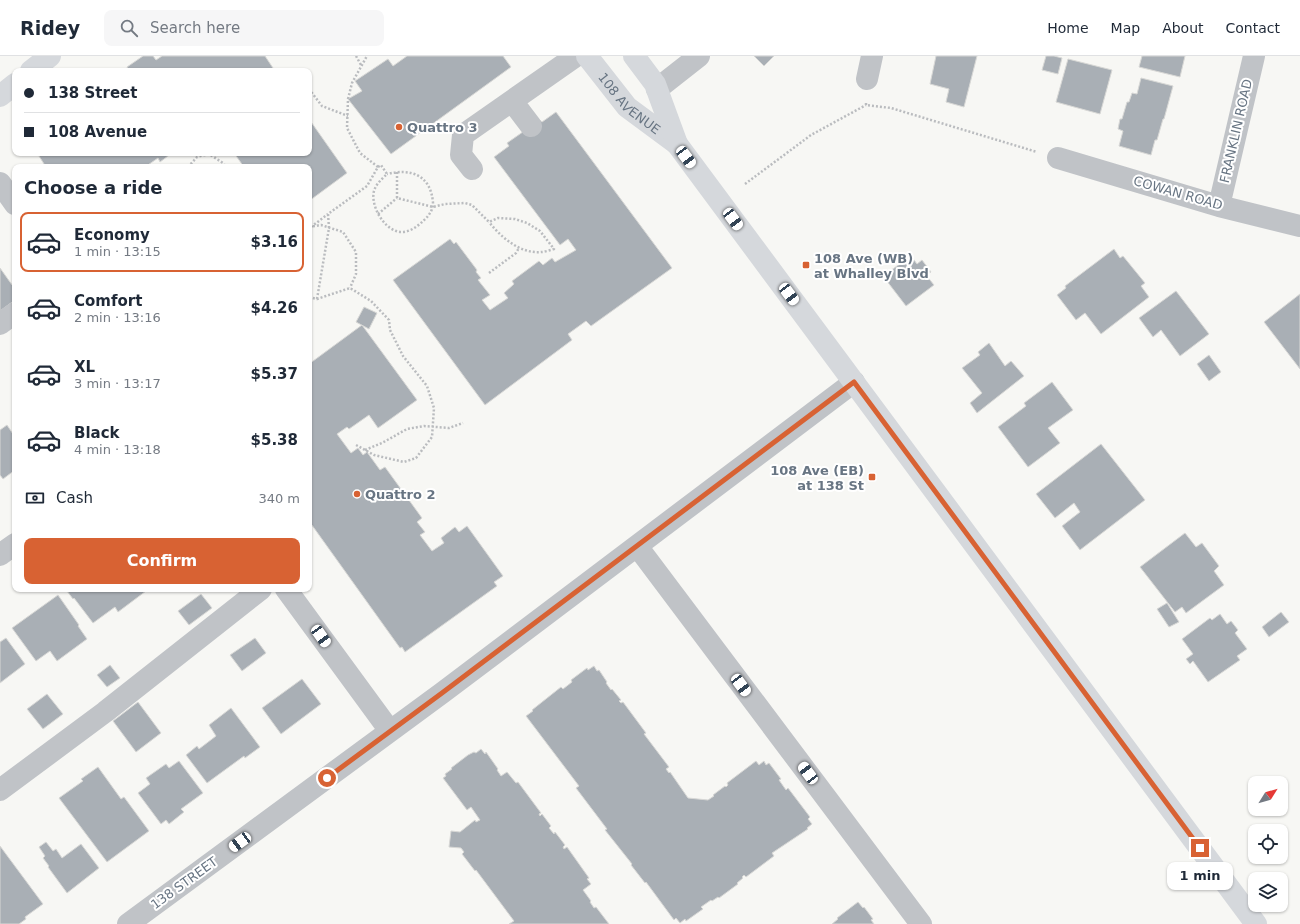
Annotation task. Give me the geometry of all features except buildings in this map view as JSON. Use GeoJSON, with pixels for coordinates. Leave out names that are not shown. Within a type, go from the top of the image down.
{"type":"FeatureCollection","features":[{"type":"Feature","properties":{"kind":"main road"},"geometry":{"type":"LineString","coordinates":[[35,68],[50,56]]}},
{"type":"Feature","properties":{"kind":"main road","name":"108 AVENUE"},"geometry":{"type":"LineString","coordinates":[[587,56],[627,107],[677,144]]}},
{"type":"Feature","properties":{"kind":"main road","name":"108 AVENUE"},"geometry":{"type":"LineString","coordinates":[[634,56],[655,84],[677,144],[1256,924]]}},
{"type":"Feature","properties":{"kind":"main road"},"geometry":{"type":"LineString","coordinates":[[0,96],[12,86]]}},
{"type":"Feature","properties":{"kind":"street"},"geometry":{"type":"LineString","coordinates":[[472,169],[461,155],[463,135],[576,56]]}},
{"type":"Feature","properties":{"kind":"street"},"geometry":{"type":"LineString","coordinates":[[657,89],[699,56]]}},
{"type":"Feature","properties":{"kind":"street"},"geometry":{"type":"LineString","coordinates":[[867,79],[872,56]]}},
{"type":"Feature","properties":{"kind":"street","name":"FRANKLIN ROAD"},"geometry":{"type":"LineString","coordinates":[[1219,206],[1254,56]]}},
{"type":"Feature","properties":{"kind":"street"},"geometry":{"type":"LineString","coordinates":[[512,101],[531,126]]}},
{"type":"Feature","properties":{"kind":"street","name":"COWAN ROAD"},"geometry":{"type":"LineString","coordinates":[[1058,158],[1219,206],[1300,226]]}},
{"type":"Feature","properties":{"kind":"street"},"geometry":{"type":"LineString","coordinates":[[0,183],[12,200]]}},
{"type":"Feature","properties":{"kind":"street"},"geometry":{"type":"LineString","coordinates":[[0,324],[12,315]]}},
{"type":"Feature","properties":{"kind":"street","name":"138 STREET"},"geometry":{"type":"LineString","coordinates":[[128,924],[390,731],[854,382]]}},
{"type":"Feature","properties":{"kind":"street"},"geometry":{"type":"LineString","coordinates":[[0,555],[12,546]]}},
{"type":"Feature","properties":{"kind":"street"},"geometry":{"type":"LineString","coordinates":[[637,546],[921,924]]}},
{"type":"Feature","properties":{"kind":"street"},"geometry":{"type":"LineString","coordinates":[[0,790],[106,712],[257,592]]}},
{"type":"Feature","properties":{"kind":"street"},"geometry":{"type":"LineString","coordinates":[[288,592],[390,731]]}},
{"type":"Feature","properties":{"kind":"path"},"geometry":{"type":"LineString","coordinates":[[356,56],[362,66]]}},
{"type":"Feature","properties":{"kind":"path"},"geometry":{"type":"LineString","coordinates":[[367,56],[352,83],[348,100],[347,128],[360,153],[378,167],[381,165],[387,174]]}},
{"type":"Feature","properties":{"kind":"path"},"geometry":{"type":"LineString","coordinates":[[866,105],[867,79]]}},
{"type":"Feature","properties":{"kind":"path"},"geometry":{"type":"LineString","coordinates":[[312,93],[322,106],[348,116]]}},
{"type":"Feature","properties":{"kind":"path"},"geometry":{"type":"LineString","coordinates":[[745,184],[811,135],[866,105],[891,108],[1058,158]]}},
{"type":"Feature","properties":{"kind":"path"},"geometry":{"type":"LineString","coordinates":[[191,164],[197,157],[201,156]]}},
{"type":"Feature","properties":{"kind":"path"},"geometry":{"type":"LineString","coordinates":[[212,156],[224,164]]}},
{"type":"Feature","properties":{"kind":"path"},"geometry":{"type":"LineString","coordinates":[[312,226],[367,186],[378,167]]}},
{"type":"Feature","properties":{"kind":"path"},"geometry":{"type":"LineString","coordinates":[[378,214],[397,198],[397,172]]}},
{"type":"Feature","properties":{"kind":"path"},"geometry":{"type":"LineString","coordinates":[[397,172],[415,173],[424,180],[430,189],[433,207],[431,213],[425,220],[414,228],[402,232],[394,230],[384,223],[373,204],[374,191],[379,181],[387,174],[397,172]]}},
{"type":"Feature","properties":{"kind":"path"},"geometry":{"type":"LineString","coordinates":[[397,198],[433,207],[446,204],[465,203],[472,205],[498,232],[519,248],[541,252],[554,249],[540,231],[527,223],[515,219],[498,218],[489,222]]}},
{"type":"Feature","properties":{"kind":"path"},"geometry":{"type":"LineString","coordinates":[[317,299],[329,228],[328,214]]}},
{"type":"Feature","properties":{"kind":"path"},"geometry":{"type":"LineString","coordinates":[[312,227],[321,225],[344,232],[356,252],[356,274],[350,288],[317,299],[312,298]]}},
{"type":"Feature","properties":{"kind":"path"},"geometry":{"type":"LineString","coordinates":[[489,273],[516,253],[519,248]]}},
{"type":"Feature","properties":{"kind":"path"},"geometry":{"type":"LineString","coordinates":[[350,288],[371,301],[389,320],[390,330],[403,356],[426,386],[434,408],[432,437],[416,458],[404,462],[374,455],[356,445]]}},
{"type":"Feature","properties":{"kind":"path"},"geometry":{"type":"LineString","coordinates":[[365,450],[382,443],[407,429],[424,426],[449,428],[463,423]]}},
{"type":"Feature","properties":{"kind":"place","name":"Quattro 3"},"geometry":{"type":"Point","coordinates":[399,127]}},
{"type":"Feature","properties":{"kind":"place","name":"108 Ave (WB) at Whalley Blvd"},"geometry":{"type":"Point","coordinates":[806,265]}},
{"type":"Feature","properties":{"kind":"place","name":"108 Ave (EB) at 138 St"},"geometry":{"type":"Point","coordinates":[872,477]}},
{"type":"Feature","properties":{"kind":"place","name":"Quattro 2"},"geometry":{"type":"Point","coordinates":[357,494]}},
{"type":"Feature","properties":{"kind":"route"},"geometry":{"type":"LineString","coordinates":[[327,778],[854,382],[1200,848]]}}]}
